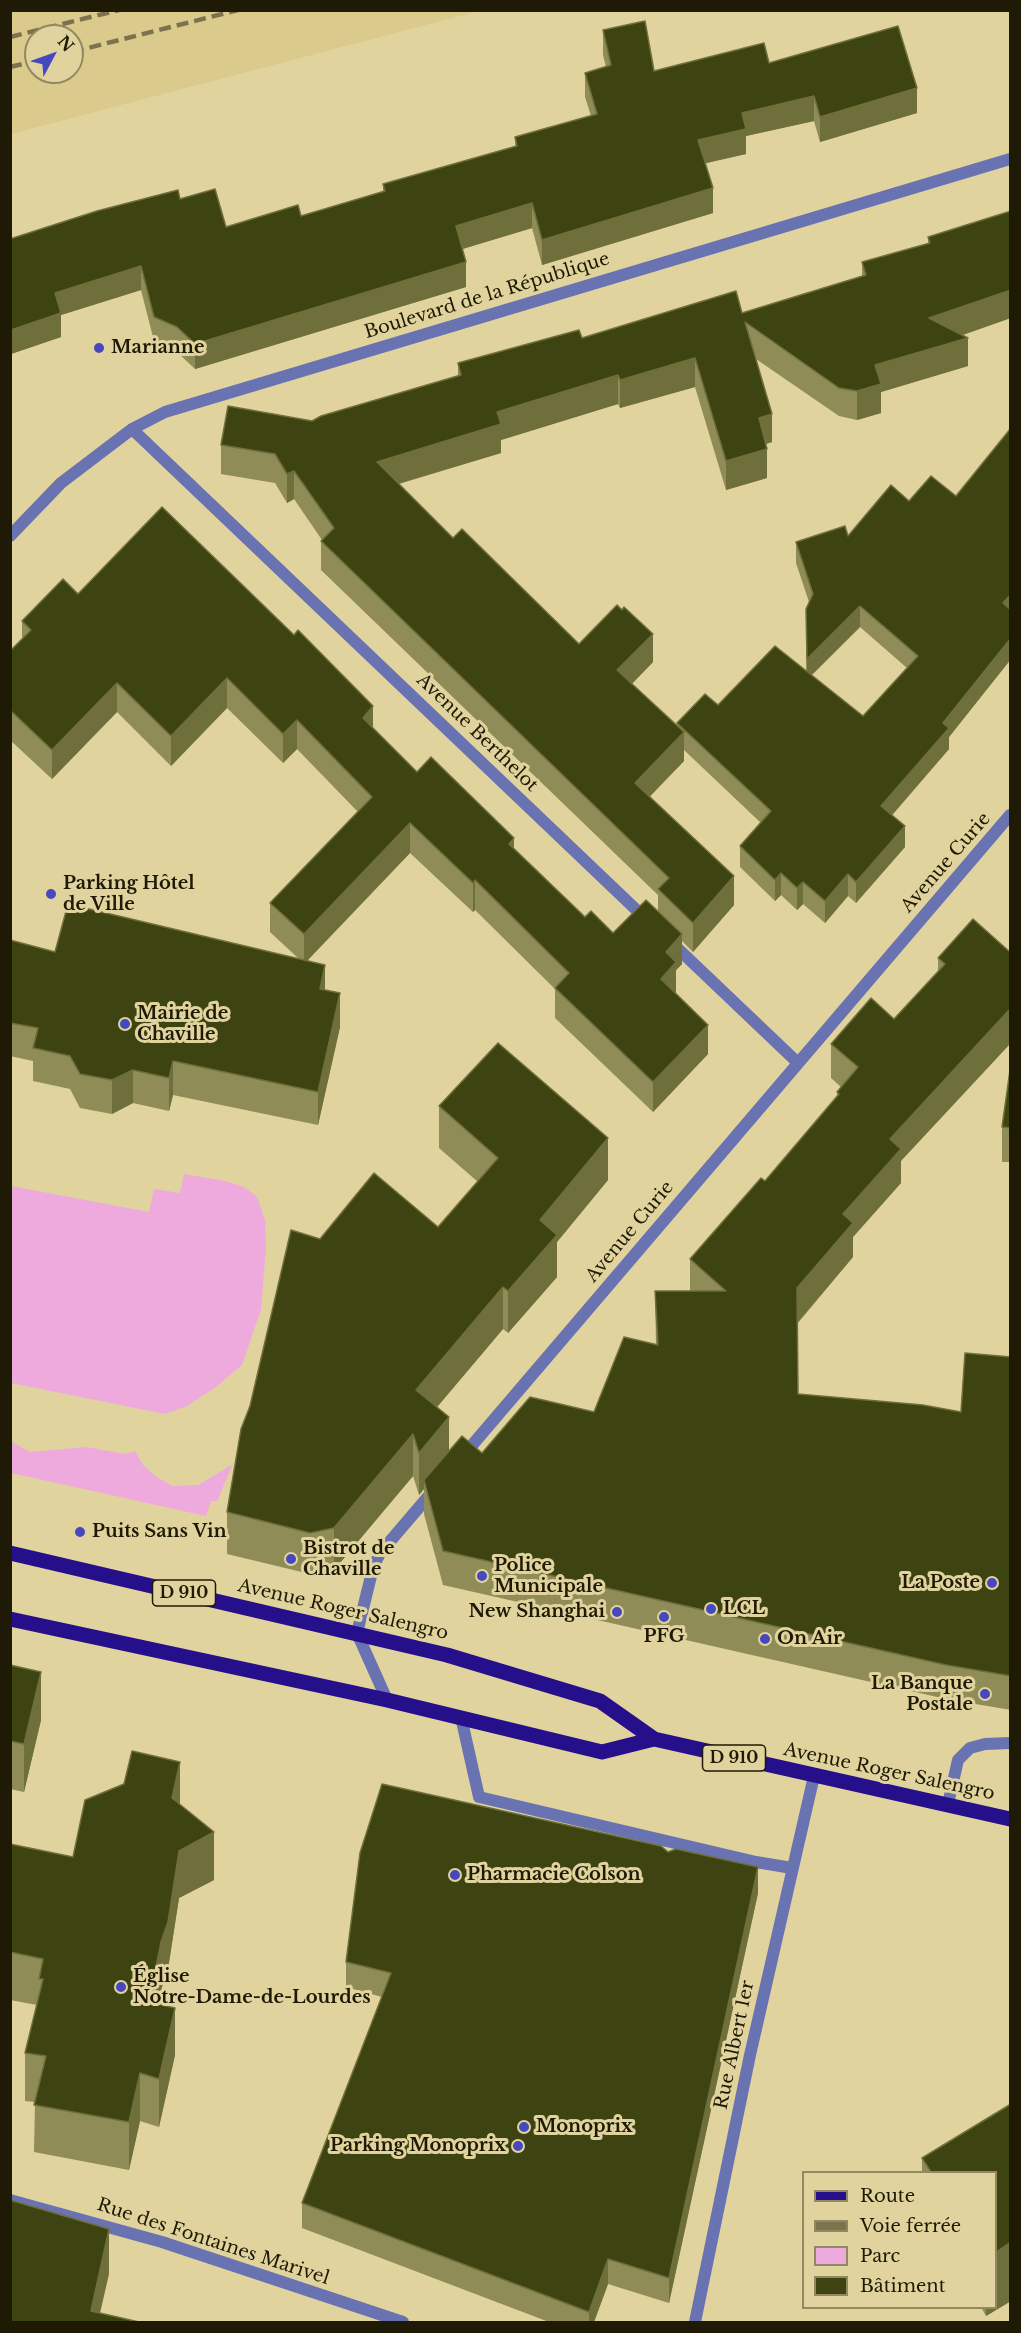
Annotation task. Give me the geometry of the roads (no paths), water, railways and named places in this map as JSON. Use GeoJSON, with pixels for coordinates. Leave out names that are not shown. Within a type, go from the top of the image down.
{"type":"FeatureCollection","features":[{"type":"Feature","properties":{"kind":"main road","name":"Avenue Roger Salengro"},"geometry":{"type":"LineString","coordinates":[[10,1553],[447,1654],[600,1701],[654,1739],[1011,1819]]}},
{"type":"Feature","properties":{"kind":"main road","name":"Avenue Roger Salengro"},"geometry":{"type":"LineString","coordinates":[[10,1619],[387,1700],[602,1752],[654,1739]]}},
{"type":"Feature","properties":{"kind":"street","name":"Boulevard de la République"},"geometry":{"type":"LineString","coordinates":[[10,536],[61,483],[132,429],[165,411],[1011,159]]}},
{"type":"Feature","properties":{"kind":"street","name":"Avenue Berthelot"},"geometry":{"type":"LineString","coordinates":[[132,429],[798,1063]]}},
{"type":"Feature","properties":{"kind":"street","name":"Avenue Curie"},"geometry":{"type":"LineString","coordinates":[[357,1633],[373,1568],[380,1552],[1011,815]]}},
{"type":"Feature","properties":{"kind":"street"},"geometry":{"type":"LineString","coordinates":[[357,1633],[387,1700]]}},
{"type":"Feature","properties":{"kind":"street"},"geometry":{"type":"LineString","coordinates":[[461,1717],[479,1797],[675,1849],[792,1868]]}},
{"type":"Feature","properties":{"kind":"street"},"geometry":{"type":"LineString","coordinates":[[948,1804],[958,1760],[970,1748],[985,1744],[1011,1743]]}},
{"type":"Feature","properties":{"kind":"street","name":"Rue Albert 1er"},"geometry":{"type":"LineString","coordinates":[[695,2322],[792,1868],[814,1776]]}},
{"type":"Feature","properties":{"kind":"street","name":"Rue des Fontaines Marivel"},"geometry":{"type":"LineString","coordinates":[[10,2200],[162,2242],[403,2322]]}},
{"type":"Feature","properties":{"kind":"railway"},"geometry":{"type":"LineString","coordinates":[[10,37],[119,10]]}},
{"type":"Feature","properties":{"kind":"railway"},"geometry":{"type":"LineString","coordinates":[[84,49],[238,10]]}},
{"type":"Feature","properties":{"kind":"railway"},"geometry":{"type":"LineString","coordinates":[[10,67],[24,64]]}},
{"type":"Feature","properties":{"kind":"place","name":"Marianne"},"geometry":{"type":"Point","coordinates":[99,348]}},
{"type":"Feature","properties":{"kind":"place","name":"Parking Hôtel de Ville"},"geometry":{"type":"Point","coordinates":[51,894]}},
{"type":"Feature","properties":{"kind":"place","name":"Mairie de Chaville"},"geometry":{"type":"Point","coordinates":[125,1024]}},
{"type":"Feature","properties":{"kind":"place","name":"Puits Sans Vin"},"geometry":{"type":"Point","coordinates":[80,1532]}},
{"type":"Feature","properties":{"kind":"place","name":"Bistrot de Chaville"},"geometry":{"type":"Point","coordinates":[291,1559]}},
{"type":"Feature","properties":{"kind":"place","name":"Police Municipale"},"geometry":{"type":"Point","coordinates":[482,1576]}},
{"type":"Feature","properties":{"kind":"place","name":"La Poste"},"geometry":{"type":"Point","coordinates":[992,1583]}},
{"type":"Feature","properties":{"kind":"place","name":"LCL"},"geometry":{"type":"Point","coordinates":[711,1609]}},
{"type":"Feature","properties":{"kind":"place","name":"New Shanghai"},"geometry":{"type":"Point","coordinates":[617,1612]}},
{"type":"Feature","properties":{"kind":"place","name":"PFG"},"geometry":{"type":"Point","coordinates":[664,1617]}},
{"type":"Feature","properties":{"kind":"place","name":"On Air"},"geometry":{"type":"Point","coordinates":[765,1639]}},
{"type":"Feature","properties":{"kind":"place","name":"La Banque Postale"},"geometry":{"type":"Point","coordinates":[985,1694]}},
{"type":"Feature","properties":{"kind":"place","name":"Pharmacie Colson"},"geometry":{"type":"Point","coordinates":[455,1875]}},
{"type":"Feature","properties":{"kind":"place","name":"Église Notre-Dame-de-Lourdes"},"geometry":{"type":"Point","coordinates":[121,1987]}},
{"type":"Feature","properties":{"kind":"place","name":"Monoprix"},"geometry":{"type":"Point","coordinates":[524,2127]}},
{"type":"Feature","properties":{"kind":"place","name":"Parking Monoprix"},"geometry":{"type":"Point","coordinates":[518,2146]}}]}
